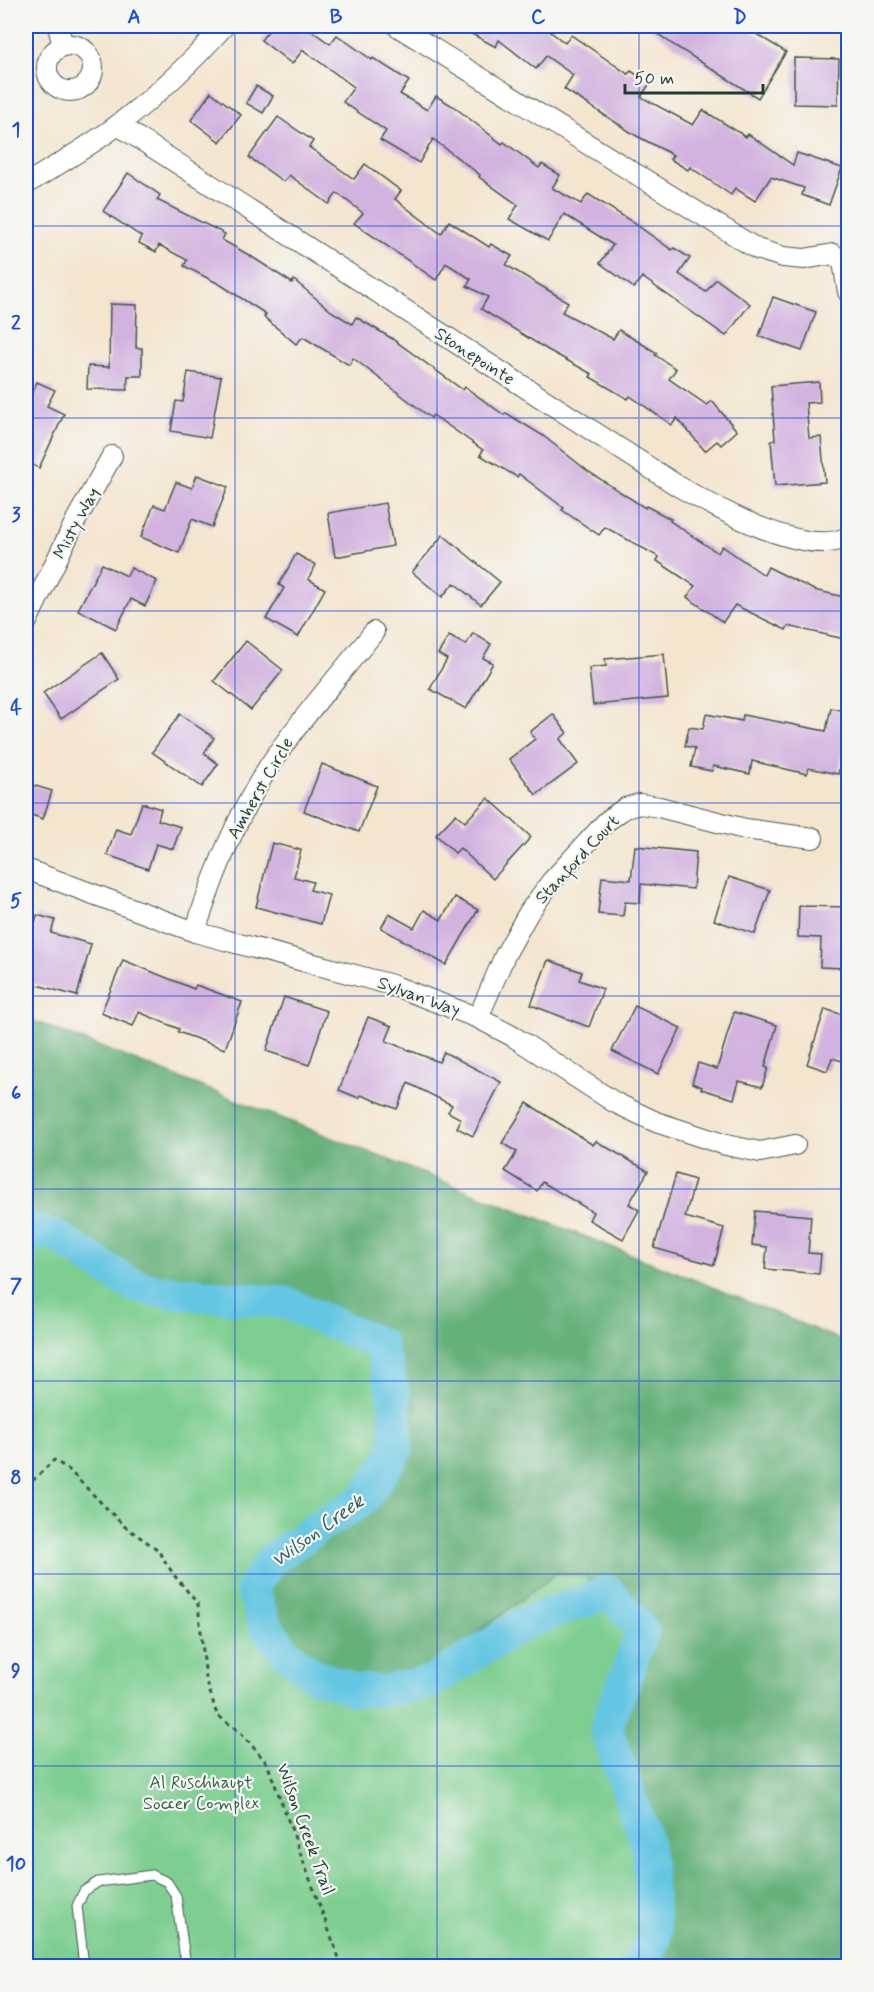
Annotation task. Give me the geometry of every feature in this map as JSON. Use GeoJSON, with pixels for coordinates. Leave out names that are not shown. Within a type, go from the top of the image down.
{"type":"FeatureCollection","features":[{"type":"Feature","properties":{"kind":"street"},"geometry":{"type":"LineString","coordinates":[[58,26],[63,46]]}},
{"type":"Feature","properties":{"kind":"street"},"geometry":{"type":"LineString","coordinates":[[26,184],[118,125],[167,83],[224,26]]}},
{"type":"Feature","properties":{"kind":"street"},"geometry":{"type":"LineString","coordinates":[[397,26],[757,249],[783,257],[804,259],[833,254],[843,262],[849,292]]}},
{"type":"Feature","properties":{"kind":"street","name":"Stonepointe"},"geometry":{"type":"LineString","coordinates":[[118,125],[712,506],[753,524],[814,543],[849,537]]}},
{"type":"Feature","properties":{"kind":"street","name":"Misty Way"},"geometry":{"type":"LineString","coordinates":[[26,622],[76,520],[111,456]]}},
{"type":"Feature","properties":{"kind":"street","name":"Amherst Circle"},"geometry":{"type":"LineString","coordinates":[[195,932],[220,862],[256,788],[291,735],[374,632]]}},
{"type":"Feature","properties":{"kind":"street","name":"Stanford Court"},"geometry":{"type":"LineString","coordinates":[[478,1018],[505,955],[529,912],[551,882],[599,830],[625,808],[640,804],[659,807],[744,829],[813,838]]}},
{"type":"Feature","properties":{"kind":"street","name":"Sylvan Way"},"geometry":{"type":"LineString","coordinates":[[26,869],[195,932],[392,985],[478,1018],[514,1037],[614,1102],[656,1122],[726,1145],[760,1152],[795,1145]]}},
{"type":"Feature","properties":{"kind":"lane"},"geometry":{"type":"LineString","coordinates":[[84,1966],[77,1906],[84,1891],[98,1882],[152,1875],[167,1882],[176,1896],[186,1966]]}},
{"type":"Feature","properties":{"kind":"path","name":"Wilson Creek Trail"},"geometry":{"type":"LineString","coordinates":[[26,1487],[54,1460],[68,1469],[124,1526],[157,1549],[174,1575],[198,1604],[206,1679],[217,1715],[239,1731],[267,1763],[342,1966]]}},
{"type":"Feature","properties":{"kind":"green space"},"geometry":{"type":"Polygon","coordinates":[[[26,1018],[678,1273],[848,1343],[848,1966],[620,1966],[657,1916],[613,1730],[645,1642],[586,1576],[557,1573],[402,1689],[333,1677],[252,1606],[299,1532],[360,1492],[403,1455],[382,1356],[303,1301],[137,1280],[64,1227],[26,1220],[26,1018]]]}},
{"type":"Feature","properties":{"kind":"green space","name":"Al Ruschhaupt Soccer Complex"},"geometry":{"type":"Polygon","coordinates":[[[26,1220],[64,1227],[137,1280],[303,1301],[382,1356],[403,1455],[360,1492],[402,1689],[557,1573],[586,1576],[645,1642],[613,1730],[657,1916],[620,1966],[26,1966],[26,1220]]]}},
{"type":"Feature","properties":{"kind":"building"},"geometry":{"type":"Polygon","coordinates":[[[272,26],[305,26],[330,44],[337,35],[372,60],[373,58],[409,81],[400,94],[427,110],[436,96],[453,106],[502,144],[504,142],[539,168],[542,164],[560,175],[552,188],[581,204],[588,194],[672,250],[674,248],[690,258],[679,274],[706,292],[716,279],[750,304],[726,336],[642,277],[634,288],[600,263],[613,245],[564,214],[548,241],[509,219],[518,205],[479,177],[480,175],[433,139],[419,163],[380,140],[386,131],[343,102],[354,87],[303,50],[292,64],[261,40],[272,26]]]}},
{"type":"Feature","properties":{"kind":"building"},"geometry":{"type":"Polygon","coordinates":[[[457,26],[543,26],[565,43],[571,35],[628,74],[631,71],[650,83],[641,97],[693,125],[703,110],[746,137],[748,134],[793,165],[797,153],[842,168],[829,205],[802,195],[804,188],[771,177],[755,201],[735,188],[731,195],[690,167],[688,170],[670,159],[673,155],[635,135],[564,89],[573,75],[546,56],[536,69],[499,40],[496,47],[457,26]]]}},
{"type":"Feature","properties":{"kind":"building"},"geometry":{"type":"Polygon","coordinates":[[[647,26],[743,26],[786,52],[758,98],[647,26]]]}},
{"type":"Feature","properties":{"kind":"building"},"geometry":{"type":"Polygon","coordinates":[[[794,58],[839,59],[838,105],[794,104],[794,58]]]}},
{"type":"Feature","properties":{"kind":"building"},"geometry":{"type":"Polygon","coordinates":[[[256,86],[273,96],[263,113],[246,103],[256,86]]]}},
{"type":"Feature","properties":{"kind":"building"},"geometry":{"type":"Polygon","coordinates":[[[211,92],[241,115],[220,142],[191,120],[211,92]]]}},
{"type":"Feature","properties":{"kind":"building"},"geometry":{"type":"Polygon","coordinates":[[[278,117],[313,141],[309,147],[354,179],[365,164],[401,191],[395,199],[441,234],[449,221],[489,247],[491,244],[512,256],[506,265],[568,302],[562,312],[613,339],[619,330],[657,353],[655,355],[676,369],[669,379],[707,405],[712,401],[737,431],[721,445],[717,441],[705,451],[677,418],[672,425],[630,396],[628,399],[590,377],[592,374],[481,309],[488,297],[467,286],[471,279],[446,263],[436,280],[354,223],[363,213],[337,193],[329,204],[289,175],[284,182],[249,157],[278,117]]]}},
{"type":"Feature","properties":{"kind":"building"},"geometry":{"type":"Polygon","coordinates":[[[128,173],[160,195],[157,200],[225,234],[222,240],[292,283],[294,280],[331,311],[352,324],[356,317],[391,338],[463,390],[465,387],[504,415],[506,413],[542,435],[589,472],[645,508],[646,506],[671,519],[670,521],[718,553],[722,546],[764,575],[768,567],[814,590],[849,598],[849,640],[788,626],[786,630],[735,605],[723,622],[687,597],[695,586],[657,561],[659,557],[605,527],[599,535],[562,510],[564,508],[519,474],[517,477],[480,455],[483,450],[433,415],[431,418],[353,358],[349,365],[303,337],[296,344],[264,317],[266,314],[221,285],[184,266],[187,260],[159,245],[156,252],[139,243],[142,237],[103,211],[128,173]]]}},
{"type":"Feature","properties":{"kind":"building"},"geometry":{"type":"Polygon","coordinates":[[[773,297],[816,312],[802,351],[759,336],[773,297]]]}},
{"type":"Feature","properties":{"kind":"building"},"geometry":{"type":"Polygon","coordinates":[[[110,304],[137,305],[136,348],[142,348],[142,376],[128,376],[127,390],[87,389],[88,366],[109,367],[110,304]]]}},
{"type":"Feature","properties":{"kind":"building"},"geometry":{"type":"Polygon","coordinates":[[[188,372],[221,377],[210,438],[171,431],[176,401],[183,402],[188,372]]]}},
{"type":"Feature","properties":{"kind":"building"},"geometry":{"type":"Polygon","coordinates":[[[37,382],[55,390],[47,406],[64,414],[39,468],[26,462],[26,406],[37,382]]]}},
{"type":"Feature","properties":{"kind":"building"},"geometry":{"type":"Polygon","coordinates":[[[819,382],[820,402],[806,403],[809,438],[821,437],[825,482],[775,486],[771,441],[775,440],[771,386],[819,382]]]}},
{"type":"Feature","properties":{"kind":"building"},"geometry":{"type":"Polygon","coordinates":[[[197,475],[228,487],[212,527],[192,519],[179,553],[141,537],[154,505],[165,509],[176,482],[192,488],[197,475]]]}},
{"type":"Feature","properties":{"kind":"building"},"geometry":{"type":"Polygon","coordinates":[[[385,503],[393,546],[335,557],[328,513],[385,503]]]}},
{"type":"Feature","properties":{"kind":"building"},"geometry":{"type":"Polygon","coordinates":[[[443,535],[500,582],[481,605],[454,583],[442,597],[412,572],[443,535]]]}},
{"type":"Feature","properties":{"kind":"building"},"geometry":{"type":"Polygon","coordinates":[[[296,554],[316,565],[308,579],[325,589],[298,637],[266,619],[284,588],[279,585],[296,554]]]}},
{"type":"Feature","properties":{"kind":"building"},"geometry":{"type":"Polygon","coordinates":[[[102,564],[127,576],[131,568],[157,581],[145,606],[131,599],[116,629],[78,610],[102,564]]]}},
{"type":"Feature","properties":{"kind":"building"},"geometry":{"type":"Polygon","coordinates":[[[473,633],[491,644],[483,658],[493,663],[466,709],[430,689],[447,659],[438,654],[449,636],[466,645],[473,633]]]}},
{"type":"Feature","properties":{"kind":"building"},"geometry":{"type":"Polygon","coordinates":[[[246,641],[283,670],[251,710],[214,681],[246,641]]]}},
{"type":"Feature","properties":{"kind":"building"},"geometry":{"type":"Polygon","coordinates":[[[102,653],[119,679],[61,719],[43,693],[102,653]]]}},
{"type":"Feature","properties":{"kind":"building"},"geometry":{"type":"Polygon","coordinates":[[[664,654],[668,698],[593,705],[589,668],[606,666],[605,659],[664,654]]]}},
{"type":"Feature","properties":{"kind":"building"},"geometry":{"type":"Polygon","coordinates":[[[831,708],[849,712],[849,730],[838,774],[809,768],[807,774],[752,761],[750,774],[713,766],[712,771],[691,767],[695,748],[685,746],[689,727],[703,729],[706,714],[742,721],[743,715],[826,731],[831,708]]]}},
{"type":"Feature","properties":{"kind":"building"},"geometry":{"type":"Polygon","coordinates":[[[180,714],[214,738],[204,753],[218,764],[202,787],[152,752],[180,714]]]}},
{"type":"Feature","properties":{"kind":"building"},"geometry":{"type":"Polygon","coordinates":[[[553,714],[567,733],[560,739],[578,764],[536,795],[509,759],[535,739],[530,732],[553,714]]]}},
{"type":"Feature","properties":{"kind":"building"},"geometry":{"type":"Polygon","coordinates":[[[322,764],[377,786],[359,832],[304,811],[322,764]]]}},
{"type":"Feature","properties":{"kind":"building"},"geometry":{"type":"Polygon","coordinates":[[[26,783],[52,791],[43,819],[26,813],[26,783]]]}},
{"type":"Feature","properties":{"kind":"building"},"geometry":{"type":"Polygon","coordinates":[[[488,798],[531,837],[493,879],[460,848],[455,853],[436,835],[456,814],[465,822],[488,798]]]}},
{"type":"Feature","properties":{"kind":"building"},"geometry":{"type":"Polygon","coordinates":[[[142,803],[161,809],[158,820],[181,827],[173,849],[156,844],[148,869],[107,855],[116,829],[131,834],[142,803]]]}},
{"type":"Feature","properties":{"kind":"building"},"geometry":{"type":"Polygon","coordinates":[[[272,843],[301,850],[294,877],[313,882],[310,890],[329,895],[321,924],[256,907],[272,843]]]}},
{"type":"Feature","properties":{"kind":"building"},"geometry":{"type":"Polygon","coordinates":[[[635,846],[696,852],[693,889],[641,884],[640,903],[625,902],[623,916],[598,914],[602,877],[631,880],[635,846]]]}},
{"type":"Feature","properties":{"kind":"building"},"geometry":{"type":"Polygon","coordinates":[[[729,877],[770,890],[755,934],[714,920],[729,877]]]}},
{"type":"Feature","properties":{"kind":"building"},"geometry":{"type":"Polygon","coordinates":[[[455,897],[478,910],[446,965],[381,928],[389,914],[414,928],[424,910],[441,920],[455,897]]]}},
{"type":"Feature","properties":{"kind":"building"},"geometry":{"type":"Polygon","coordinates":[[[799,906],[849,907],[849,964],[843,964],[843,968],[820,967],[821,938],[798,937],[799,906]]]}},
{"type":"Feature","properties":{"kind":"building"},"geometry":{"type":"Polygon","coordinates":[[[37,915],[55,920],[51,933],[91,944],[77,996],[26,982],[26,957],[37,915]]]}},
{"type":"Feature","properties":{"kind":"building"},"geometry":{"type":"Polygon","coordinates":[[[123,960],[194,989],[196,985],[242,1002],[225,1049],[178,1032],[179,1029],[139,1012],[133,1026],[101,1013],[123,960]]]}},
{"type":"Feature","properties":{"kind":"building"},"geometry":{"type":"Polygon","coordinates":[[[548,960],[582,972],[579,980],[603,989],[589,1027],[531,1005],[548,960]]]}},
{"type":"Feature","properties":{"kind":"building"},"geometry":{"type":"Polygon","coordinates":[[[284,997],[327,1011],[309,1065],[266,1051],[284,997]]]}},
{"type":"Feature","properties":{"kind":"building"},"geometry":{"type":"Polygon","coordinates":[[[635,1006],[681,1028],[658,1074],[612,1051],[635,1006]]]}},
{"type":"Feature","properties":{"kind":"building"},"geometry":{"type":"Polygon","coordinates":[[[825,1009],[849,1017],[849,1063],[832,1058],[827,1071],[807,1064],[825,1009]]]}},
{"type":"Feature","properties":{"kind":"building"},"geometry":{"type":"Polygon","coordinates":[[[734,1012],[777,1025],[762,1087],[739,1081],[734,1099],[701,1089],[702,1087],[692,1083],[698,1063],[717,1069],[734,1012]]]}},
{"type":"Feature","properties":{"kind":"building"},"geometry":{"type":"Polygon","coordinates":[[[368,1017],[392,1026],[386,1041],[439,1062],[444,1052],[501,1082],[473,1136],[457,1128],[461,1119],[448,1112],[452,1105],[408,1083],[397,1109],[361,1095],[359,1098],[339,1090],[368,1017]]]}},
{"type":"Feature","properties":{"kind":"building"},"geometry":{"type":"Polygon","coordinates":[[[527,1103],[593,1145],[596,1141],[648,1171],[629,1204],[639,1210],[623,1239],[589,1220],[593,1212],[542,1182],[537,1191],[505,1171],[517,1152],[502,1143],[527,1103]]]}},
{"type":"Feature","properties":{"kind":"building"},"geometry":{"type":"Polygon","coordinates":[[[676,1174],[695,1180],[685,1217],[724,1228],[714,1265],[654,1248],[676,1174]]]}},
{"type":"Feature","properties":{"kind":"building"},"geometry":{"type":"Polygon","coordinates":[[[755,1211],[811,1216],[808,1253],[821,1254],[819,1274],[765,1269],[767,1247],[752,1245],[755,1211]]]}},
{"type":"Feature","properties":{"kind":"waterway","name":"Wilson Creek"},"geometry":{"type":"LineString","coordinates":[[26,1229],[56,1236],[127,1282],[151,1290],[286,1303],[380,1344],[394,1394],[397,1450],[363,1500],[315,1529],[271,1560],[252,1588],[266,1627],[286,1653],[312,1674],[354,1690],[386,1691],[431,1682],[524,1623],[609,1592],[643,1631],[606,1728],[647,1844],[655,1939],[637,1966]]}}]}
